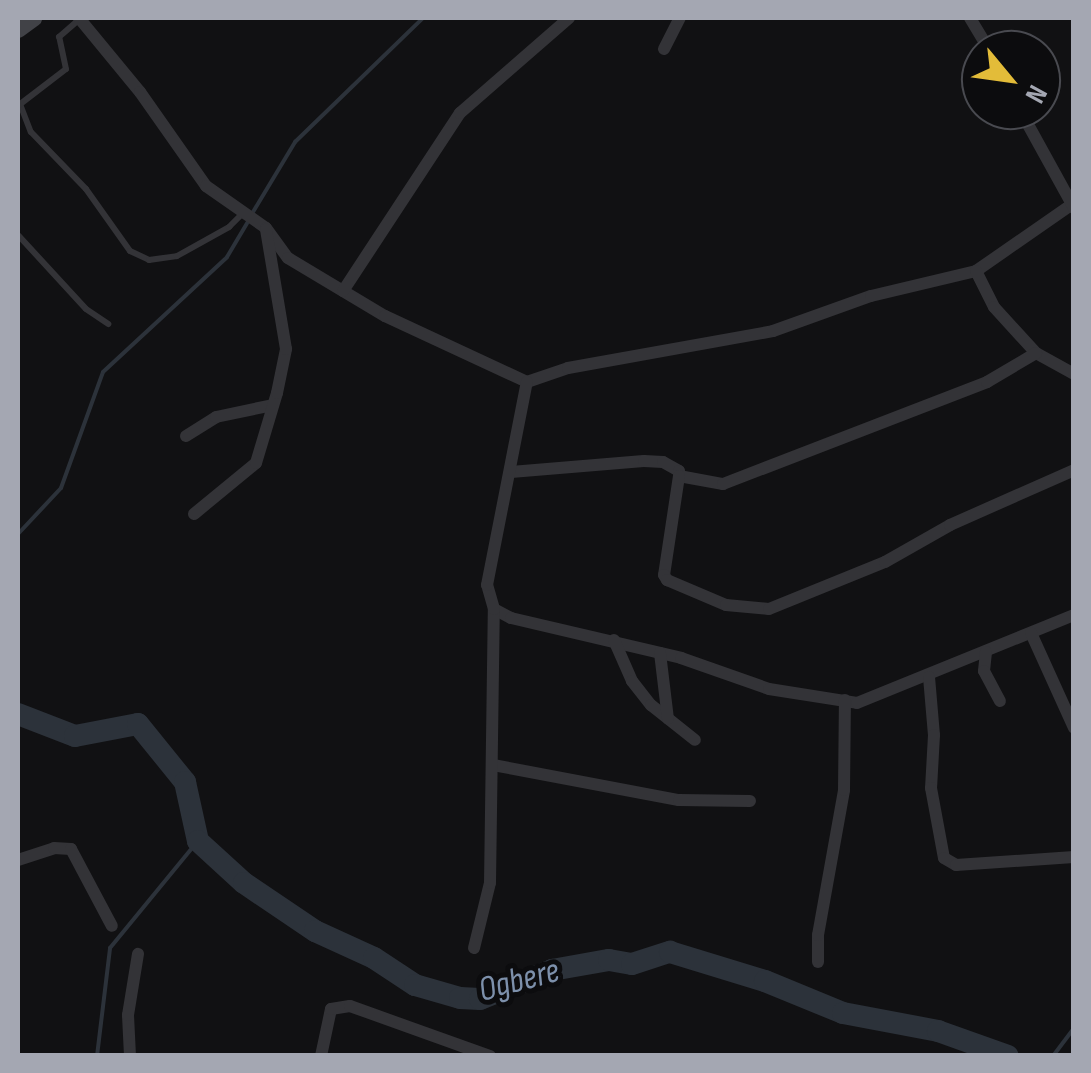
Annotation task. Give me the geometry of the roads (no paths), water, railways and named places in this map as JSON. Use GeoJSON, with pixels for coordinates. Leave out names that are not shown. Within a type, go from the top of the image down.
{"type":"FeatureCollection","features":[{"type":"Feature","properties":{"kind":"main road"},"geometry":{"type":"LineString","coordinates":[[18,29],[33,18]]}},
{"type":"Feature","properties":{"kind":"street"},"geometry":{"type":"LineString","coordinates":[[79,18],[140,92],[206,186],[255,220],[288,258],[342,292],[526,382],[568,368],[773,331],[871,296],[976,271],[1030,238],[1073,204],[1031,130]]}},
{"type":"Feature","properties":{"kind":"street"},"geometry":{"type":"LineString","coordinates":[[342,292],[460,114],[568,18]]}},
{"type":"Feature","properties":{"kind":"street"},"geometry":{"type":"LineString","coordinates":[[664,48],[680,18]]}},
{"type":"Feature","properties":{"kind":"street"},"geometry":{"type":"LineString","coordinates":[[194,514],[256,463],[286,349],[255,220]]}},
{"type":"Feature","properties":{"kind":"street"},"geometry":{"type":"LineString","coordinates":[[976,271],[994,308],[1036,354],[1074,374]]}},
{"type":"Feature","properties":{"kind":"street"},"geometry":{"type":"LineString","coordinates":[[679,476],[723,484],[986,382],[1036,354]]}},
{"type":"Feature","properties":{"kind":"street"},"geometry":{"type":"LineString","coordinates":[[474,948],[490,884],[494,609],[488,585],[526,382]]}},
{"type":"Feature","properties":{"kind":"street"},"geometry":{"type":"LineString","coordinates":[[186,436],[216,418],[273,405]]}},
{"type":"Feature","properties":{"kind":"street"},"geometry":{"type":"LineString","coordinates":[[511,472],[663,462],[679,471],[664,575],[667,580],[726,605],[768,609],[885,562],[950,525],[1074,470]]}},
{"type":"Feature","properties":{"kind":"street"},"geometry":{"type":"LineString","coordinates":[[494,609],[511,618],[660,652],[769,689],[858,703],[1074,615]]}},
{"type":"Feature","properties":{"kind":"street"},"geometry":{"type":"LineString","coordinates":[[1032,633],[1074,728]]}},
{"type":"Feature","properties":{"kind":"street"},"geometry":{"type":"LineString","coordinates":[[614,640],[632,681],[695,740]]}},
{"type":"Feature","properties":{"kind":"street"},"geometry":{"type":"LineString","coordinates":[[660,652],[668,718]]}},
{"type":"Feature","properties":{"kind":"street"},"geometry":{"type":"LineString","coordinates":[[986,652],[984,672],[1000,701]]}},
{"type":"Feature","properties":{"kind":"street"},"geometry":{"type":"LineString","coordinates":[[928,677],[934,735],[931,788],[944,858],[956,865],[1074,857]]}},
{"type":"Feature","properties":{"kind":"street"},"geometry":{"type":"LineString","coordinates":[[818,962],[818,935],[844,790],[846,700]]}},
{"type":"Feature","properties":{"kind":"street"},"geometry":{"type":"LineString","coordinates":[[493,765],[680,800],[750,801]]}},
{"type":"Feature","properties":{"kind":"street"},"geometry":{"type":"LineString","coordinates":[[18,860],[54,848],[71,848],[112,926]]}},
{"type":"Feature","properties":{"kind":"street"},"geometry":{"type":"LineString","coordinates":[[130,1056],[128,1014],[138,954]]}},
{"type":"Feature","properties":{"kind":"street"},"geometry":{"type":"LineString","coordinates":[[321,1056],[331,1009],[350,1006],[490,1056]]}},
{"type":"Feature","properties":{"kind":"lane"},"geometry":{"type":"LineString","coordinates":[[79,18],[59,37],[66,69],[19,105],[31,132],[86,189],[130,251],[149,260],[177,256],[229,227],[255,220]]}},
{"type":"Feature","properties":{"kind":"lane"},"geometry":{"type":"LineString","coordinates":[[18,235],[86,309],[108,324]]}},
{"type":"Feature","properties":{"kind":"waterway"},"geometry":{"type":"LineString","coordinates":[[253,212],[295,142],[423,18]]}},
{"type":"Feature","properties":{"kind":"waterway"},"geometry":{"type":"LineString","coordinates":[[18,534],[61,488],[103,372],[227,257],[249,220]]}},
{"type":"Feature","properties":{"kind":"waterway","name":"Ogbere"},"geometry":{"type":"LineString","coordinates":[[18,714],[75,736],[138,724],[185,782],[198,841],[244,883],[315,931],[374,958],[415,985],[460,998],[480,999],[552,970],[609,960],[632,964],[670,952],[765,981],[843,1013],[938,1031],[1008,1056]]}},
{"type":"Feature","properties":{"kind":"waterway"},"geometry":{"type":"LineString","coordinates":[[97,1056],[110,948],[198,841]]}},
{"type":"Feature","properties":{"kind":"waterway"},"geometry":{"type":"LineString","coordinates":[[1053,1056],[1074,1028]]}}]}
